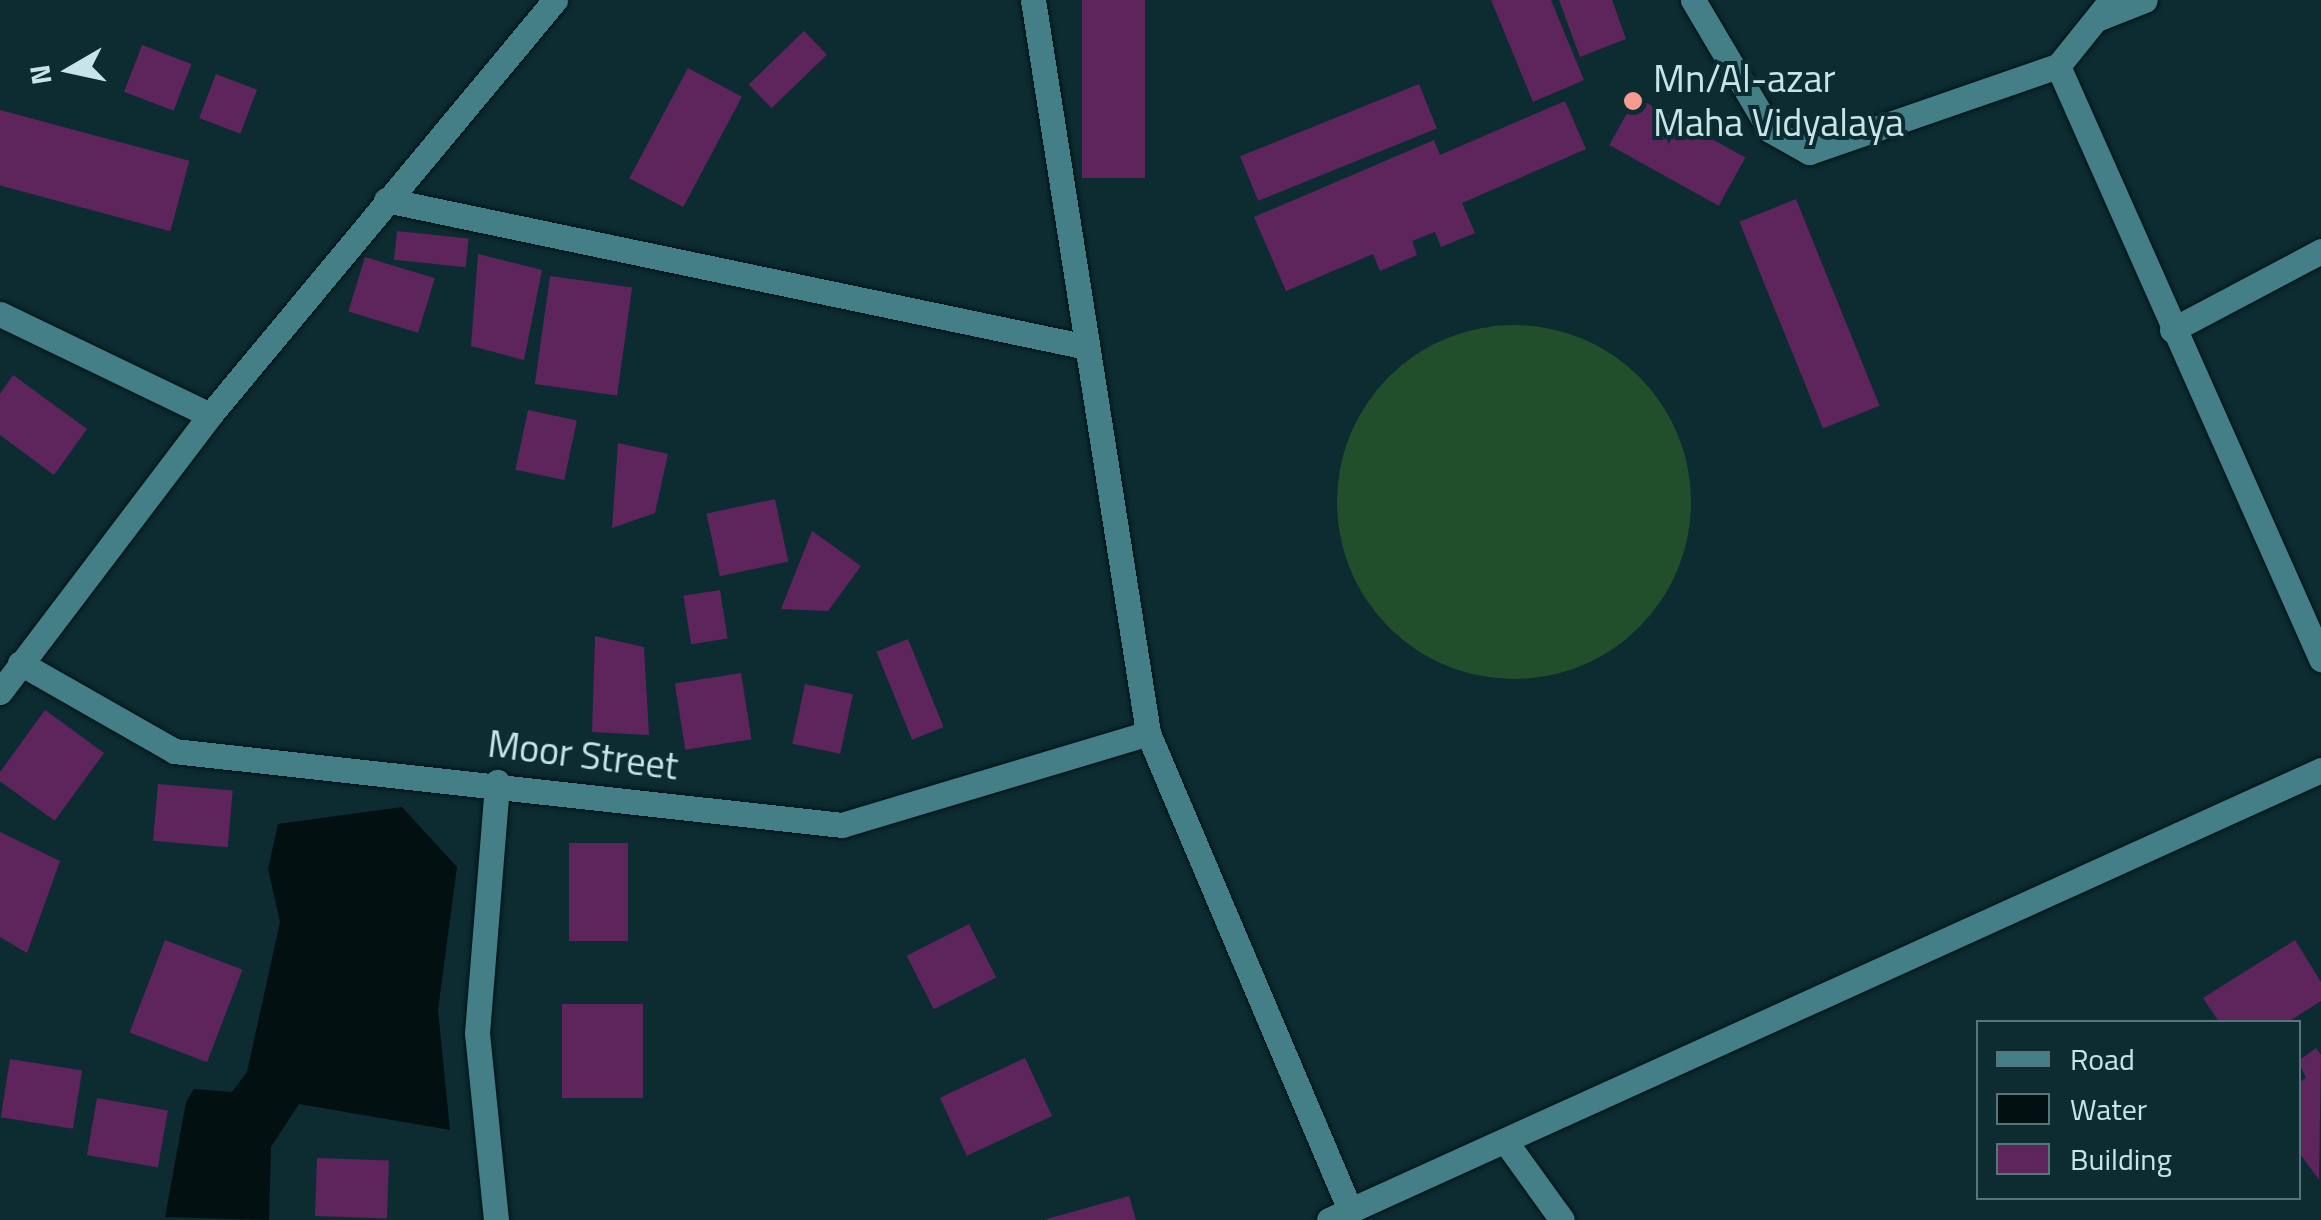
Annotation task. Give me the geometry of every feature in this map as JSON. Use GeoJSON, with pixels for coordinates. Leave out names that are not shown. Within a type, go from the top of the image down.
{"type":"FeatureCollection","features":[{"type":"Feature","properties":{"kind":"street"},"geometry":{"type":"LineString","coordinates":[[0,692],[210,414],[555,0]]}},
{"type":"Feature","properties":{"kind":"street"},"geometry":{"type":"LineString","coordinates":[[1032,0],[1148,733],[1339,1215],[1508,1145],[2321,770]]}},
{"type":"Feature","properties":{"kind":"street"},"geometry":{"type":"LineString","coordinates":[[1693,0],[1770,130],[1809,152],[2058,66],[2104,10],[2146,0]]}},
{"type":"Feature","properties":{"kind":"street"},"geometry":{"type":"LineString","coordinates":[[2058,66],[2321,659]]}},
{"type":"Feature","properties":{"kind":"street"},"geometry":{"type":"LineString","coordinates":[[386,200],[1086,347]]}},
{"type":"Feature","properties":{"kind":"street"},"geometry":{"type":"LineString","coordinates":[[2172,330],[2318,260]]}},
{"type":"Feature","properties":{"kind":"street"},"geometry":{"type":"LineString","coordinates":[[0,314],[210,414]]}},
{"type":"Feature","properties":{"kind":"street","name":"Moor Street"},"geometry":{"type":"LineString","coordinates":[[20,663],[174,751],[498,782],[842,824],[1148,733]]}},
{"type":"Feature","properties":{"kind":"street"},"geometry":{"type":"LineString","coordinates":[[496,1220],[477,1033],[498,782]]}},
{"type":"Feature","properties":{"kind":"street"},"geometry":{"type":"LineString","coordinates":[[1508,1145],[1562,1220]]}},
{"type":"Feature","properties":{"kind":"green space"},"geometry":{"type":"Polygon","coordinates":[[[1514,325],[1549,328],[1582,338],[1639,377],[1678,434],[1688,467],[1688,537],[1678,570],[1639,627],[1582,666],[1549,676],[1514,679],[1479,676],[1446,666],[1389,627],[1350,570],[1340,537],[1337,502],[1340,467],[1350,434],[1389,377],[1446,338],[1479,328],[1514,325]]]}},
{"type":"Feature","properties":{"kind":"water"},"geometry":{"type":"Polygon","coordinates":[[[402,807],[457,867],[438,1010],[450,1130],[299,1104],[271,1147],[269,1220],[165,1217],[186,1102],[194,1089],[232,1092],[247,1072],[280,922],[268,869],[278,824],[402,807]]]}},
{"type":"Feature","properties":{"kind":"building"},"geometry":{"type":"Polygon","coordinates":[[[1082,0],[1145,0],[1145,178],[1082,178],[1082,0]]]}},
{"type":"Feature","properties":{"kind":"building"},"geometry":{"type":"Polygon","coordinates":[[[1491,0],[1551,0],[1584,80],[1533,102],[1491,0]]]}},
{"type":"Feature","properties":{"kind":"building"},"geometry":{"type":"Polygon","coordinates":[[[1559,0],[1612,0],[1626,39],[1580,57],[1559,0]]]}},
{"type":"Feature","properties":{"kind":"building"},"geometry":{"type":"Polygon","coordinates":[[[804,31],[827,55],[772,108],[749,84],[804,31]]]}},
{"type":"Feature","properties":{"kind":"building"},"geometry":{"type":"Polygon","coordinates":[[[142,45],[191,64],[174,111],[124,92],[142,45]]]}},
{"type":"Feature","properties":{"kind":"building"},"geometry":{"type":"Polygon","coordinates":[[[688,68],[742,97],[683,207],[629,178],[688,68]]]}},
{"type":"Feature","properties":{"kind":"building"},"geometry":{"type":"Polygon","coordinates":[[[216,74],[257,90],[240,134],[199,118],[216,74]]]}},
{"type":"Feature","properties":{"kind":"building"},"geometry":{"type":"Polygon","coordinates":[[[1419,84],[1437,129],[1258,201],[1240,156],[1419,84]]]}},
{"type":"Feature","properties":{"kind":"building"},"geometry":{"type":"Polygon","coordinates":[[[1636,97],[1745,158],[1719,206],[1609,145],[1636,97]]]}},
{"type":"Feature","properties":{"kind":"building"},"geometry":{"type":"Polygon","coordinates":[[[1565,101],[1586,149],[1462,203],[1475,233],[1441,247],[1435,232],[1412,241],[1417,255],[1380,271],[1373,254],[1286,291],[1254,217],[1434,140],[1440,155],[1565,101]]]}},
{"type":"Feature","properties":{"kind":"building"},"geometry":{"type":"Polygon","coordinates":[[[0,110],[189,161],[170,231],[0,186],[0,110]]]}},
{"type":"Feature","properties":{"kind":"building"},"geometry":{"type":"Polygon","coordinates":[[[1796,199],[1880,406],[1823,429],[1739,222],[1796,199]]]}},
{"type":"Feature","properties":{"kind":"building"},"geometry":{"type":"Polygon","coordinates":[[[397,231],[469,239],[466,267],[394,260],[397,231]]]}},
{"type":"Feature","properties":{"kind":"building"},"geometry":{"type":"Polygon","coordinates":[[[478,254],[542,270],[524,360],[471,346],[478,254]]]}},
{"type":"Feature","properties":{"kind":"building"},"geometry":{"type":"Polygon","coordinates":[[[365,257],[435,278],[418,333],[348,312],[365,257]]]}},
{"type":"Feature","properties":{"kind":"building"},"geometry":{"type":"Polygon","coordinates":[[[550,276],[632,288],[617,395],[535,384],[550,276]]]}},
{"type":"Feature","properties":{"kind":"building"},"geometry":{"type":"Polygon","coordinates":[[[13,375],[87,429],[54,475],[0,435],[0,394],[13,375]]]}},
{"type":"Feature","properties":{"kind":"building"},"geometry":{"type":"Polygon","coordinates":[[[528,410],[577,420],[564,480],[515,470],[528,410]]]}},
{"type":"Feature","properties":{"kind":"building"},"geometry":{"type":"Polygon","coordinates":[[[618,443],[668,454],[655,513],[612,528],[618,443]]]}},
{"type":"Feature","properties":{"kind":"building"},"geometry":{"type":"Polygon","coordinates":[[[775,499],[788,562],[720,576],[707,514],[775,499]]]}},
{"type":"Feature","properties":{"kind":"building"},"geometry":{"type":"Polygon","coordinates":[[[812,531],[861,566],[828,611],[781,609],[812,531]]]}},
{"type":"Feature","properties":{"kind":"building"},"geometry":{"type":"Polygon","coordinates":[[[720,590],[728,638],[691,644],[683,596],[720,590]]]}},
{"type":"Feature","properties":{"kind":"building"},"geometry":{"type":"Polygon","coordinates":[[[595,636],[644,647],[649,735],[592,732],[595,636]]]}},
{"type":"Feature","properties":{"kind":"building"},"geometry":{"type":"Polygon","coordinates":[[[908,639],[944,727],[912,740],[876,652],[908,639]]]}},
{"type":"Feature","properties":{"kind":"building"},"geometry":{"type":"Polygon","coordinates":[[[741,673],[751,739],[685,750],[675,683],[741,673]]]}},
{"type":"Feature","properties":{"kind":"building"},"geometry":{"type":"Polygon","coordinates":[[[805,684],[853,694],[840,754],[792,744],[805,684]]]}},
{"type":"Feature","properties":{"kind":"building"},"geometry":{"type":"Polygon","coordinates":[[[45,710],[104,753],[55,821],[0,781],[0,772],[45,710]]]}},
{"type":"Feature","properties":{"kind":"building"},"geometry":{"type":"Polygon","coordinates":[[[158,784],[233,791],[228,847],[153,841],[158,784]]]}},
{"type":"Feature","properties":{"kind":"building"},"geometry":{"type":"Polygon","coordinates":[[[0,832],[60,861],[27,953],[0,937],[0,832]]]}},
{"type":"Feature","properties":{"kind":"building"},"geometry":{"type":"Polygon","coordinates":[[[569,843],[628,843],[628,941],[569,941],[569,843]]]}},
{"type":"Feature","properties":{"kind":"building"},"geometry":{"type":"Polygon","coordinates":[[[969,924],[996,977],[934,1009],[907,956],[969,924]]]}},
{"type":"Feature","properties":{"kind":"building"},"geometry":{"type":"Polygon","coordinates":[[[165,940],[242,970],[207,1062],[130,1032],[165,940]]]}},
{"type":"Feature","properties":{"kind":"building"},"geometry":{"type":"Polygon","coordinates":[[[2295,940],[2321,982],[2321,1001],[2291,1020],[2218,1020],[2203,998],[2295,940]]]}},
{"type":"Feature","properties":{"kind":"building"},"geometry":{"type":"Polygon","coordinates":[[[562,1004],[643,1004],[643,1098],[562,1098],[562,1004]]]}},
{"type":"Feature","properties":{"kind":"building"},"geometry":{"type":"Polygon","coordinates":[[[2316,1048],[2321,1055],[2319,1180],[2301,1155],[2301,1081],[2306,1078],[2301,1059],[2316,1048]]]}},
{"type":"Feature","properties":{"kind":"building"},"geometry":{"type":"Polygon","coordinates":[[[1025,1058],[1052,1116],[967,1156],[940,1098],[1025,1058]]]}},
{"type":"Feature","properties":{"kind":"building"},"geometry":{"type":"Polygon","coordinates":[[[10,1059],[82,1070],[73,1129],[1,1117],[10,1059]]]}},
{"type":"Feature","properties":{"kind":"building"},"geometry":{"type":"Polygon","coordinates":[[[97,1098],[168,1111],[158,1168],[87,1155],[97,1098]]]}},
{"type":"Feature","properties":{"kind":"building"},"geometry":{"type":"Polygon","coordinates":[[[317,1158],[389,1161],[387,1218],[315,1216],[317,1158]]]}},
{"type":"Feature","properties":{"kind":"building"},"geometry":{"type":"Polygon","coordinates":[[[1129,1196],[1136,1220],[1047,1220],[1047,1219],[1129,1196]]]}},
{"type":"Feature","properties":{"kind":"place","name":"Mn/Al-azar Maha Vidyalaya"},"geometry":{"type":"Point","coordinates":[1633,101]}}]}
